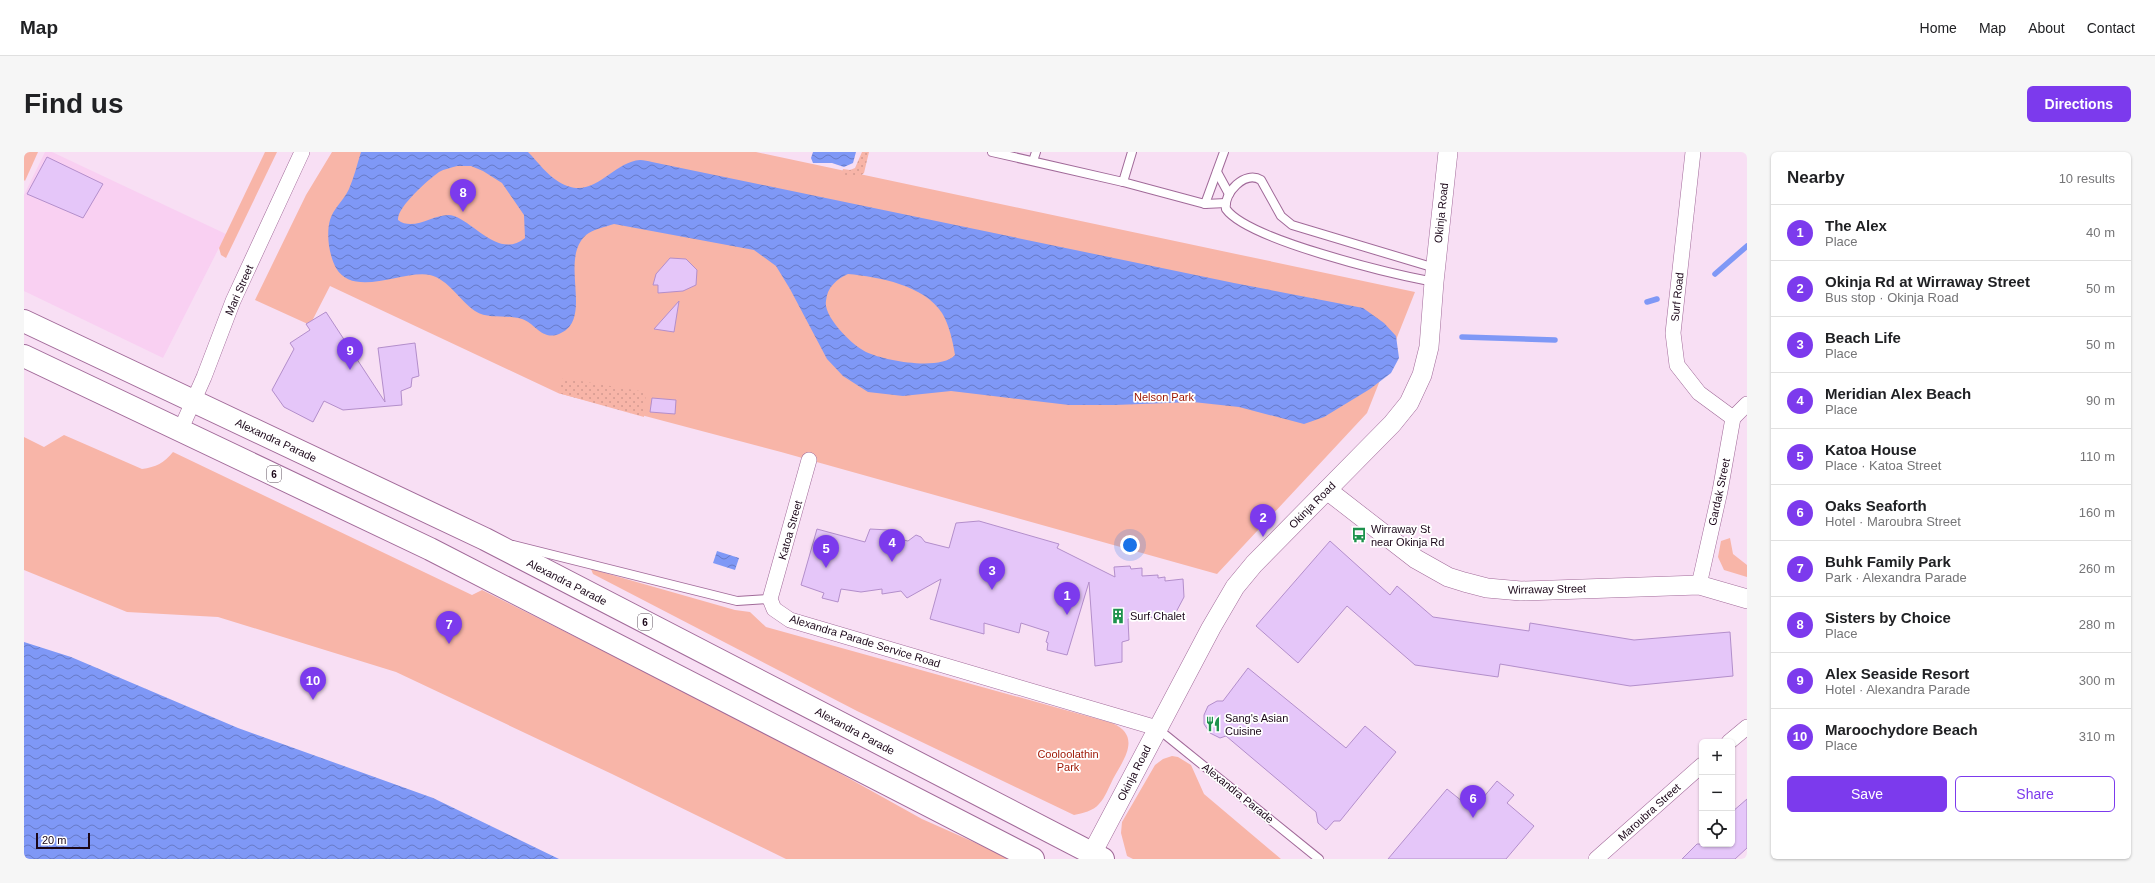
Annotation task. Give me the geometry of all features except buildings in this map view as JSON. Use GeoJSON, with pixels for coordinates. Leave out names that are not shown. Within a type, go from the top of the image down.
{"type":"FeatureCollection","features":[{"type":"Feature","properties":{"kind":"main road","name":"Alexandra Parade"},"geometry":{"type":"LineString","coordinates":[[24,321],[485,539],[1095,857]]}},
{"type":"Feature","properties":{"kind":"main road","name":"6"},"geometry":{"type":"LineString","coordinates":[[24,356],[430,549],[1033,859]]}},
{"type":"Feature","properties":{"kind":"street","name":"Mari Street"},"geometry":{"type":"LineString","coordinates":[[180,431],[233,301],[302,152]]}},
{"type":"Feature","properties":{"kind":"street","name":"Okinja Road"},"geometry":{"type":"LineString","coordinates":[[1095,857],[1157,728],[1235,587],[1254,564],[1392,424],[1409,403],[1422,375],[1429,347],[1434,275],[1448,152]]}},
{"type":"Feature","properties":{"kind":"street","name":"Surf Road"},"geometry":{"type":"LineString","coordinates":[[1692,152],[1673,333],[1677,365],[1699,393],[1733,418]]}},
{"type":"Feature","properties":{"kind":"street"},"geometry":{"type":"LineString","coordinates":[[1733,418],[1747,404]]}},
{"type":"Feature","properties":{"kind":"street","name":"Gardak Street"},"geometry":{"type":"LineString","coordinates":[[1699,585],[1720,491],[1733,418]]}},
{"type":"Feature","properties":{"kind":"street","name":"Katoa Street"},"geometry":{"type":"LineString","coordinates":[[770,599],[809,460]]}},
{"type":"Feature","properties":{"kind":"street","name":"Wirraway Street"},"geometry":{"type":"LineString","coordinates":[[1327,490],[1416,558],[1448,577],[1487,588],[1521,591],[1699,585],[1747,599]]}},
{"type":"Feature","properties":{"kind":"street","name":"Alexandra Parade Service Road"},"geometry":{"type":"LineString","coordinates":[[770,599],[774,609],[790,620],[1157,728]]}},
{"type":"Feature","properties":{"kind":"street"},"geometry":{"type":"LineString","coordinates":[[1733,739],[1747,727]]}},
{"type":"Feature","properties":{"kind":"street","name":"Maroubra Street"},"geometry":{"type":"LineString","coordinates":[[1596,859],[1699,768]]}},
{"type":"Feature","properties":{"kind":"lane"},"geometry":{"type":"LineString","coordinates":[[992,152],[1123,182],[1205,204],[1226,203]]}},
{"type":"Feature","properties":{"kind":"lane"},"geometry":{"type":"LineString","coordinates":[[1033,161],[1036,152]]}},
{"type":"Feature","properties":{"kind":"lane"},"geometry":{"type":"LineString","coordinates":[[1123,182],[1132,152]]}},
{"type":"Feature","properties":{"kind":"lane"},"geometry":{"type":"LineString","coordinates":[[1205,204],[1224,152]]}},
{"type":"Feature","properties":{"kind":"lane"},"geometry":{"type":"LineString","coordinates":[[1217,172],[1229,194]]}},
{"type":"Feature","properties":{"kind":"lane"},"geometry":{"type":"LineString","coordinates":[[1256,177],[1261,180],[1281,216],[1292,225],[1434,275],[1408,277],[1285,242],[1238,221],[1226,209],[1229,194],[1245,178],[1256,177]]}},
{"type":"Feature","properties":{"kind":"lane"},"geometry":{"type":"LineString","coordinates":[[485,539],[530,548],[737,601],[770,599]]}},
{"type":"Feature","properties":{"kind":"lane","name":"Alexandra Parade"},"geometry":{"type":"LineString","coordinates":[[1157,728],[1319,859]]}},
{"type":"Feature","properties":{"kind":"shaded area"},"geometry":{"type":"Polygon","coordinates":[[[45,152],[52,152],[226,234],[163,358],[24,291],[24,195],[45,152]]]}},
{"type":"Feature","properties":{"kind":"green space"},"geometry":{"type":"Polygon","coordinates":[[[24,152],[38,152],[25,181],[24,180],[24,152]]]}},
{"type":"Feature","properties":{"kind":"green space"},"geometry":{"type":"Polygon","coordinates":[[[265,152],[277,152],[226,258],[221,255],[219,248],[265,152]]]}},
{"type":"Feature","properties":{"kind":"green space","name":"Nelson Park"},"geometry":{"type":"Polygon","coordinates":[[[332,152],[756,152],[1415,292],[1367,413],[1217,574],[781,452],[558,393],[330,286],[310,325],[255,300],[306,195],[332,152]]]}},
{"type":"Feature","properties":{"kind":"green space"},"geometry":{"type":"Polygon","coordinates":[[[862,152],[869,152],[864,173],[860,176],[842,175],[843,169],[850,170],[855,168],[862,152]]]}},
{"type":"Feature","properties":{"kind":"green space"},"geometry":{"type":"Polygon","coordinates":[[[563,378],[646,392],[644,417],[558,393],[563,378]]]}},
{"type":"Feature","properties":{"kind":"green space"},"geometry":{"type":"Polygon","coordinates":[[[64,435],[142,469],[159,464],[173,452],[472,595],[482,590],[771,735],[922,819],[1012,859],[786,859],[612,774],[396,672],[218,617],[127,612],[24,570],[24,437],[44,447],[64,435]]]}},
{"type":"Feature","properties":{"kind":"green space"},"geometry":{"type":"Polygon","coordinates":[[[1730,538],[1733,554],[1747,565],[1747,577],[1724,570],[1718,557],[1721,541],[1730,538]]]}},
{"type":"Feature","properties":{"kind":"green space","name":"Cooloolathin Park"},"geometry":{"type":"Polygon","coordinates":[[[591,569],[735,610],[750,612],[766,627],[1112,723],[1121,728],[1126,734],[1128,748],[1122,764],[1101,802],[1091,810],[1074,815],[857,711],[593,574],[591,569]]]}},
{"type":"Feature","properties":{"kind":"green space"},"geometry":{"type":"Polygon","coordinates":[[[1172,756],[1178,757],[1191,765],[1204,794],[1281,859],[1133,859],[1127,856],[1121,833],[1122,822],[1155,765],[1163,759],[1172,756]]]}},
{"type":"Feature","properties":{"kind":"water"},"geometry":{"type":"Polygon","coordinates":[[[361,152],[528,152],[559,182],[571,187],[582,188],[602,180],[620,167],[630,162],[640,160],[646,161],[1234,283],[1363,308],[1384,323],[1396,336],[1399,358],[1391,373],[1370,389],[1324,417],[1304,424],[1239,407],[1193,402],[1069,405],[951,391],[903,396],[868,392],[843,376],[827,359],[790,289],[776,266],[754,250],[614,224],[589,233],[578,246],[575,259],[576,303],[574,316],[569,327],[553,336],[539,331],[527,321],[522,319],[480,314],[469,307],[443,281],[430,275],[420,274],[367,282],[355,281],[344,277],[336,268],[332,257],[328,238],[329,226],[334,212],[349,189],[361,152]],[[457,166],[439,172],[421,187],[402,208],[398,220],[412,224],[448,215],[462,220],[488,238],[506,245],[516,243],[525,238],[524,215],[502,183],[483,171],[471,166],[457,166]],[[848,274],[836,281],[830,288],[826,301],[826,308],[834,323],[860,349],[886,359],[912,363],[937,363],[948,360],[955,355],[947,322],[934,303],[913,289],[900,284],[873,277],[848,274]]]}},
{"type":"Feature","properties":{"kind":"water"},"geometry":{"type":"Polygon","coordinates":[[[813,152],[856,152],[853,163],[844,167],[832,163],[813,163],[811,158],[813,152]]]}},
{"type":"Feature","properties":{"kind":"water"},"geometry":{"type":"Polygon","coordinates":[[[717,551],[739,558],[735,570],[713,563],[717,551]]]}},
{"type":"Feature","properties":{"kind":"water"},"geometry":{"type":"Polygon","coordinates":[[[24,642],[71,657],[238,728],[433,798],[559,859],[24,859],[24,642]]]}},
{"type":"Feature","properties":{"kind":"waterway"},"geometry":{"type":"LineString","coordinates":[[1715,274],[1747,246]]}},
{"type":"Feature","properties":{"kind":"waterway"},"geometry":{"type":"LineString","coordinates":[[1647,302],[1657,299]]}},
{"type":"Feature","properties":{"kind":"waterway"},"geometry":{"type":"LineString","coordinates":[[1462,337],[1555,340]]}},
{"type":"Feature","properties":{"kind":"place","name":"Sisters by Choice"},"geometry":{"type":"Point","coordinates":[463,212]}},
{"type":"Feature","properties":{"kind":"place","name":"Alex Seaside Resort"},"geometry":{"type":"Point","coordinates":[350,370]}},
{"type":"Feature","properties":{"kind":"place","name":"Wirraway St near Okinja Rd"},"geometry":{"type":"Point","coordinates":[1359,535]}},
{"type":"Feature","properties":{"kind":"place","name":"Okinja Rd at Wirraway Street"},"geometry":{"type":"Point","coordinates":[1263,537]}},
{"type":"Feature","properties":{"kind":"place","name":"Meridian Alex Beach"},"geometry":{"type":"Point","coordinates":[892,562]}},
{"type":"Feature","properties":{"kind":"place","name":"Katoa House"},"geometry":{"type":"Point","coordinates":[826,568]}},
{"type":"Feature","properties":{"kind":"place","name":"Beach Life"},"geometry":{"type":"Point","coordinates":[992,590]}},
{"type":"Feature","properties":{"kind":"place","name":"The Alex"},"geometry":{"type":"Point","coordinates":[1067,615]}},
{"type":"Feature","properties":{"kind":"place","name":"Surf Chalet"},"geometry":{"type":"Point","coordinates":[1118,616]}},
{"type":"Feature","properties":{"kind":"place","name":"Buhk Family Park"},"geometry":{"type":"Point","coordinates":[449,644]}},
{"type":"Feature","properties":{"kind":"place","name":"Maroochydore Beach"},"geometry":{"type":"Point","coordinates":[313,700]}},
{"type":"Feature","properties":{"kind":"place","name":"Sang's Asian Cuisine"},"geometry":{"type":"Point","coordinates":[1213,724]}},
{"type":"Feature","properties":{"kind":"place","name":"Oaks Seaforth"},"geometry":{"type":"Point","coordinates":[1473,818]}}]}
